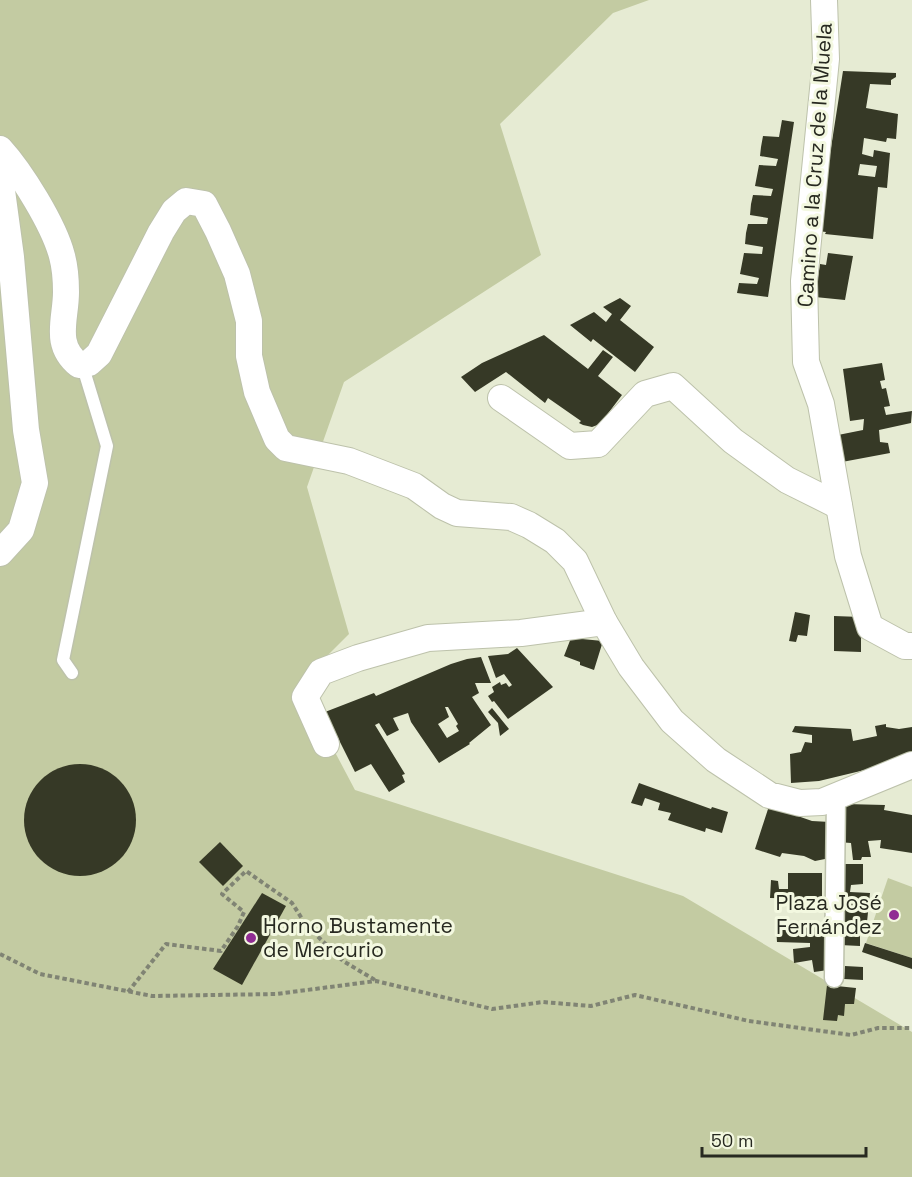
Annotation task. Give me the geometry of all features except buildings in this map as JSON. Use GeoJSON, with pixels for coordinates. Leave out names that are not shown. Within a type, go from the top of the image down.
{"type":"FeatureCollection","features":[{"type":"Feature","properties":{"kind":"street","name":"Camino a la Cruz de la Muela"},"geometry":{"type":"LineString","coordinates":[[824,0],[826,59],[804,293],[806,362],[821,404],[848,556],[870,627],[905,646],[912,646]]}},
{"type":"Feature","properties":{"kind":"street"},"geometry":{"type":"LineString","coordinates":[[0,149],[43,212],[62,256],[66,293],[62,321],[63,342],[69,357],[79,365],[89,363],[106,343],[119,313],[174,211],[186,201],[204,204],[237,274],[249,321],[249,356],[258,392],[277,439],[286,448],[349,461],[414,486],[442,506],[457,513],[511,517],[555,541],[575,561],[604,622],[651,695],[672,720],[716,760],[769,795],[800,802],[822,802],[912,765]]}},
{"type":"Feature","properties":{"kind":"street"},"geometry":{"type":"LineString","coordinates":[[0,176],[11,257],[26,430],[35,483],[21,530],[0,553]]}},
{"type":"Feature","properties":{"kind":"street"},"geometry":{"type":"LineString","coordinates":[[501,398],[570,446],[579,446],[598,444],[645,394],[673,386],[733,441],[788,480],[839,506]]}},
{"type":"Feature","properties":{"kind":"street"},"geometry":{"type":"LineString","coordinates":[[326,744],[305,697],[321,672],[358,658],[428,639],[521,633],[604,622]]}},
{"type":"Feature","properties":{"kind":"street"},"geometry":{"type":"LineString","coordinates":[[834,978],[836,795]]}},
{"type":"Feature","properties":{"kind":"lane"},"geometry":{"type":"LineString","coordinates":[[72,673],[63,660],[107,446],[82,364]]}},
{"type":"Feature","properties":{"kind":"path"},"geometry":{"type":"LineString","coordinates":[[128,992],[166,944],[221,951],[238,926],[244,912],[222,894],[246,871],[292,903],[306,925],[343,961],[376,981],[492,1009],[543,1002],[591,1006],[635,995],[749,1021],[851,1035],[878,1028],[912,1028]]}},
{"type":"Feature","properties":{"kind":"path"},"geometry":{"type":"LineString","coordinates":[[0,954],[40,974],[152,996],[276,994],[376,981]]}},
{"type":"Feature","properties":{"kind":"green space"},"geometry":{"type":"Polygon","coordinates":[[[0,0],[649,0],[613,13],[500,124],[541,255],[344,382],[307,487],[349,634],[299,684],[355,790],[683,896],[912,1032],[912,1177],[0,1177],[0,0]]]}},
{"type":"Feature","properties":{"kind":"green space","name":"Plaza José Fernández"},"geometry":{"type":"Polygon","coordinates":[[[888,878],[912,887],[912,958],[866,943],[888,878]]]}},
{"type":"Feature","properties":{"kind":"place","name":"Plaza José Fernández"},"geometry":{"type":"Point","coordinates":[894,915]}},
{"type":"Feature","properties":{"kind":"place","name":"Horno Bustamente de Mercurio"},"geometry":{"type":"Point","coordinates":[251,938]}}]}
